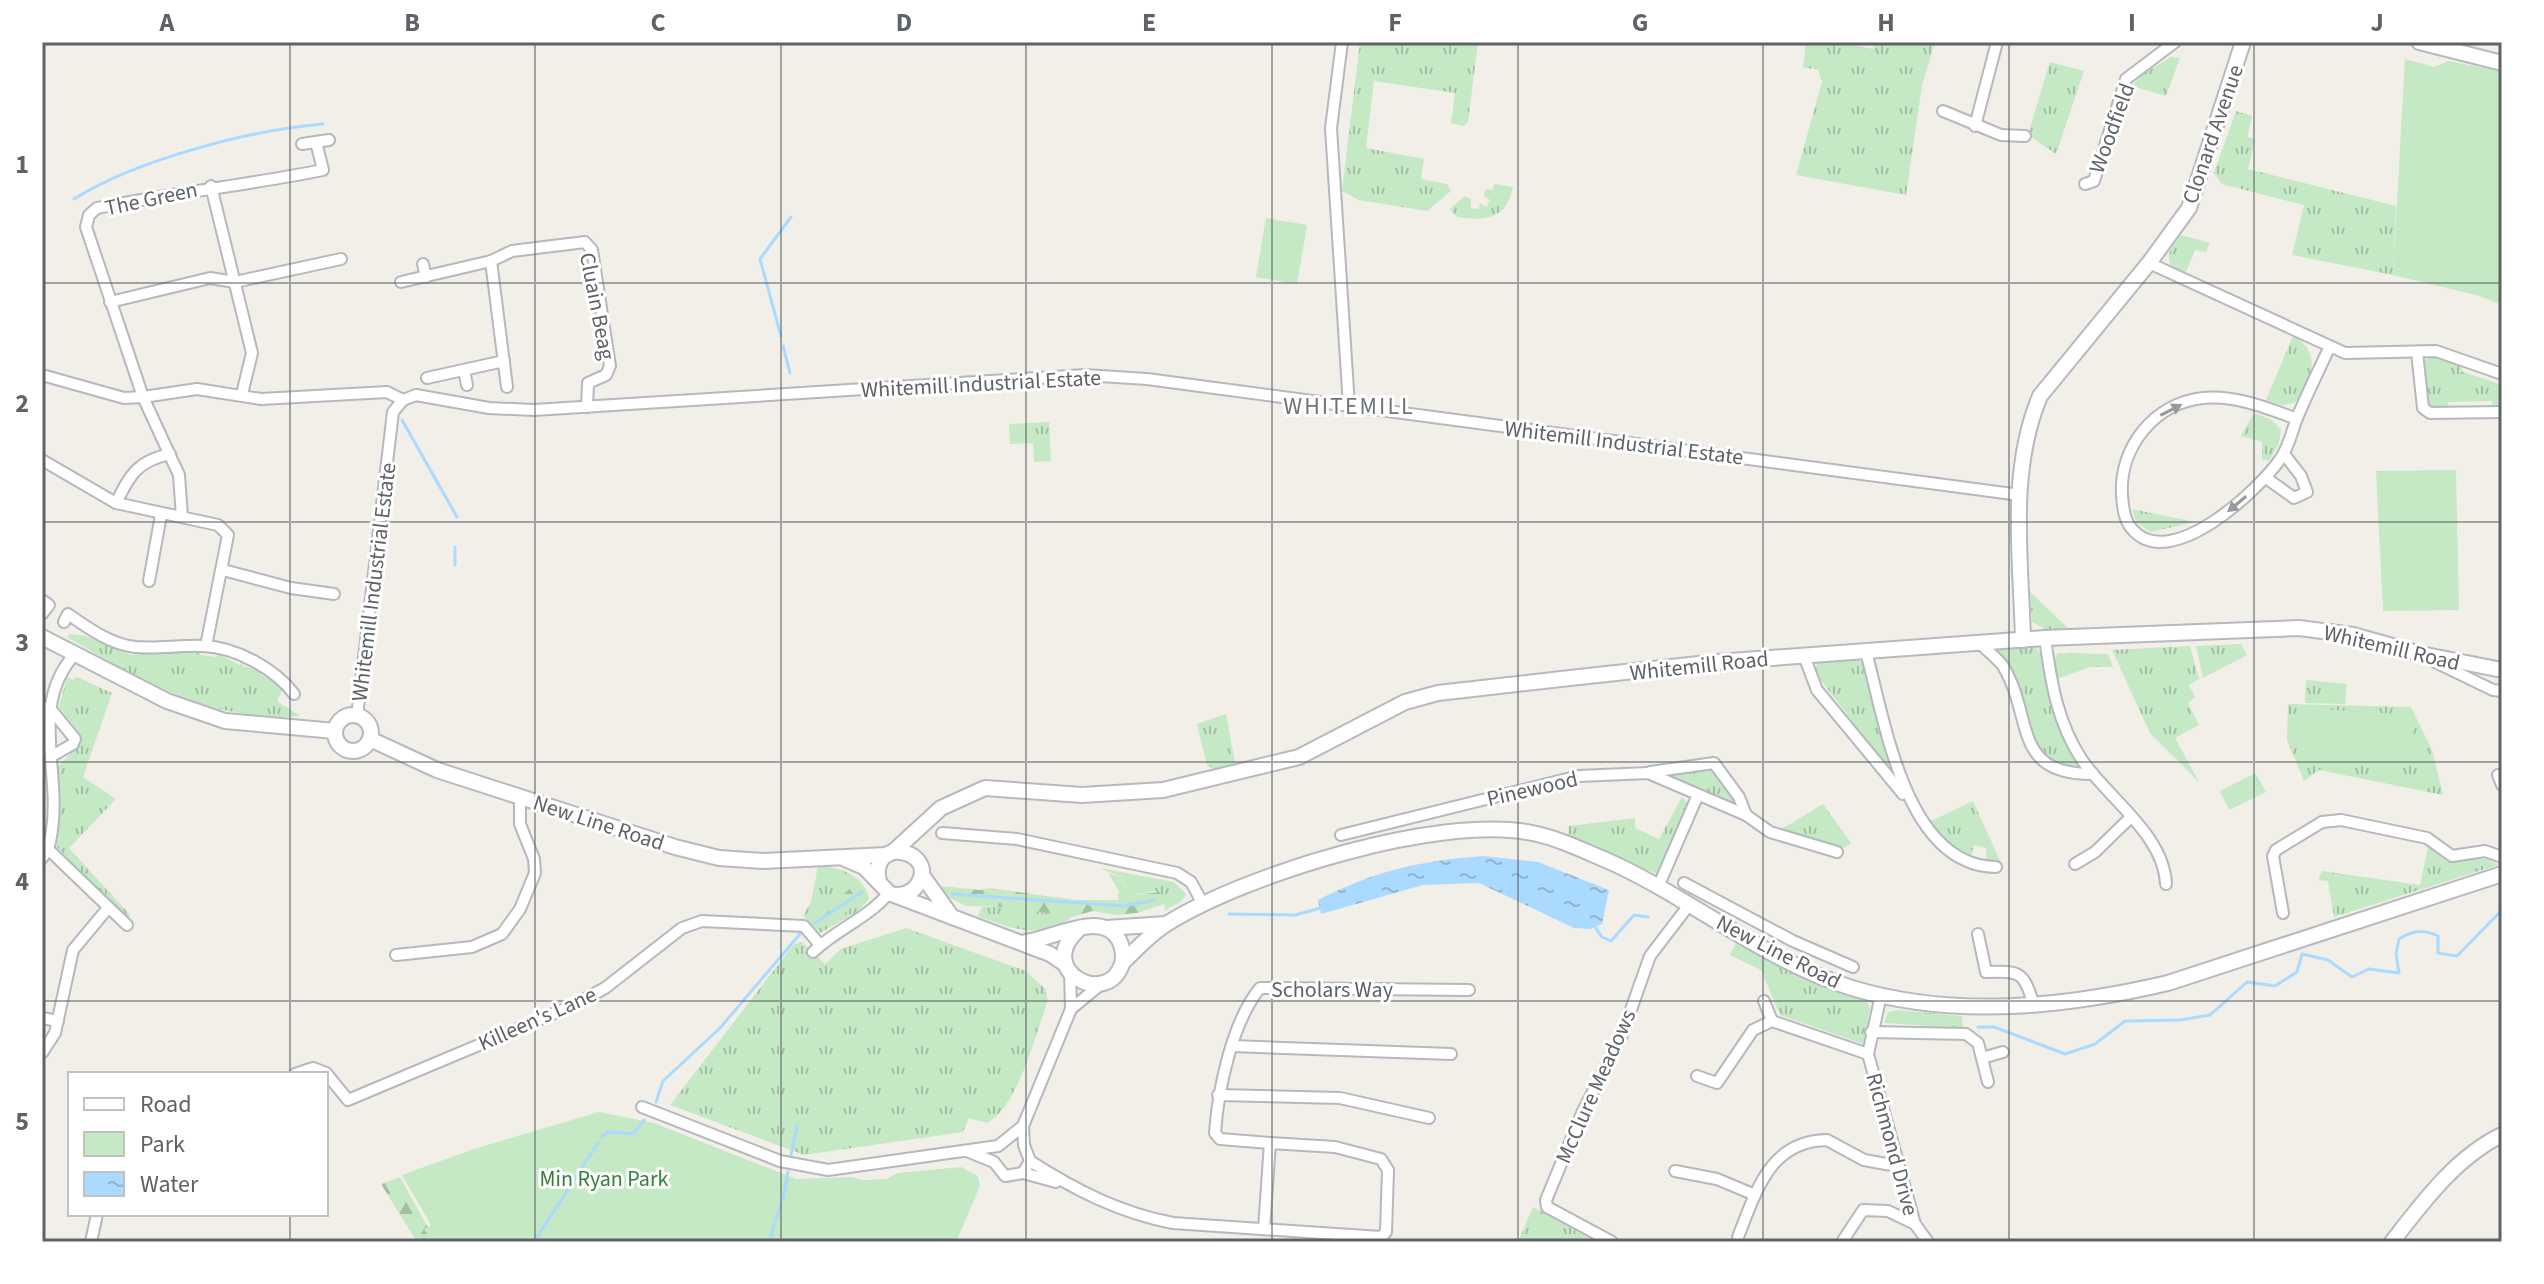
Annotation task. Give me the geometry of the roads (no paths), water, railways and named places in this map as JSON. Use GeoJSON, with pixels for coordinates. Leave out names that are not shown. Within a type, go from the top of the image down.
{"type":"FeatureCollection","features":[{"type":"Feature","properties":{"kind":"main road","name":"Clonard Avenue"},"geometry":{"type":"LineString","coordinates":[[2023,640],[2022,448],[2040,396],[2149,263],[2194,197],[2243,42]]}},
{"type":"Feature","properties":{"kind":"main road"},"geometry":{"type":"LineString","coordinates":[[2426,43],[2502,63]]}},
{"type":"Feature","properties":{"kind":"main road","name":"Whitemill Road"},"geometry":{"type":"LineString","coordinates":[[890,853],[941,808],[985,788],[1121,795],[1248,771],[1299,757],[1405,702],[1438,693],[1804,656],[2045,638],[2313,629],[2502,670]]}},
{"type":"Feature","properties":{"kind":"main road"},"geometry":{"type":"LineString","coordinates":[[42,637],[167,701],[225,721],[335,731]]}},
{"type":"Feature","properties":{"kind":"main road"},"geometry":{"type":"LineString","coordinates":[[357,716],[369,727],[370,739],[363,748],[348,750],[337,742],[335,731],[345,718],[357,716]]}},
{"type":"Feature","properties":{"kind":"main road","name":"New Line Road"},"geometry":{"type":"LineString","coordinates":[[370,739],[437,770],[675,847],[719,858],[763,861],[890,853]]}},
{"type":"Feature","properties":{"kind":"main road"},"geometry":{"type":"LineString","coordinates":[[888,890],[911,892],[920,868],[923,825]]}},
{"type":"Feature","properties":{"kind":"main road","name":"New Line Road"},"geometry":{"type":"LineString","coordinates":[[1123,962],[1166,923],[1203,904],[1297,868],[1424,836],[1460,831],[1531,833],[1610,862],[1784,958],[1849,987],[1942,1006],[2034,1005],[2122,994],[2168,983],[2502,874]]}},
{"type":"Feature","properties":{"kind":"main road"},"geometry":{"type":"LineString","coordinates":[[888,890],[878,867],[890,853],[908,853],[952,917]]}},
{"type":"Feature","properties":{"kind":"main road"},"geometry":{"type":"LineString","coordinates":[[837,856],[864,867],[888,890],[1022,942],[1068,968],[1084,983],[1103,983],[1119,971],[1123,962],[1121,943],[1107,928],[1087,926],[1022,942]]}},
{"type":"Feature","properties":{"kind":"main road","name":"New Line Road"},"geometry":{"type":"LineString","coordinates":[[1107,928],[1166,923]]}},
{"type":"Feature","properties":{"kind":"main road"},"geometry":{"type":"LineString","coordinates":[[1068,968],[1065,945],[1078,930]]}},
{"type":"Feature","properties":{"kind":"main road"},"geometry":{"type":"LineString","coordinates":[[2392,1242],[2479,1147],[2502,1135]]}},
{"type":"Feature","properties":{"kind":"street"},"geometry":{"type":"LineString","coordinates":[[1342,42],[1331,128],[1349,406]]}},
{"type":"Feature","properties":{"kind":"street"},"geometry":{"type":"LineString","coordinates":[[1975,126],[1997,42]]}},
{"type":"Feature","properties":{"kind":"street","name":"Woodfield"},"geometry":{"type":"LineString","coordinates":[[2085,184],[2094,181],[2126,79],[2175,42]]}},
{"type":"Feature","properties":{"kind":"street"},"geometry":{"type":"LineString","coordinates":[[1943,111],[2001,135],[2025,136]]}},
{"type":"Feature","properties":{"kind":"street"},"geometry":{"type":"LineString","coordinates":[[302,144],[329,140]]}},
{"type":"Feature","properties":{"kind":"street","name":"The Green"},"geometry":{"type":"LineString","coordinates":[[182,517],[179,475],[143,397],[110,302],[97,252],[86,227],[89,215],[97,208],[211,186],[237,187],[323,170],[316,142]]}},
{"type":"Feature","properties":{"kind":"street","name":"The Green"},"geometry":{"type":"LineString","coordinates":[[211,186],[252,353],[242,394]]}},
{"type":"Feature","properties":{"kind":"street","name":"Cluain Beag"},"geometry":{"type":"LineString","coordinates":[[401,282],[491,261],[512,251],[576,241],[590,246],[610,366],[606,375],[588,383],[587,407]]}},
{"type":"Feature","properties":{"kind":"street"},"geometry":{"type":"LineString","coordinates":[[110,302],[210,278],[235,282],[341,259]]}},
{"type":"Feature","properties":{"kind":"street"},"geometry":{"type":"LineString","coordinates":[[491,261],[507,387]]}},
{"type":"Feature","properties":{"kind":"street"},"geometry":{"type":"LineString","coordinates":[[2149,263],[2345,353],[2436,351],[2502,374]]}},
{"type":"Feature","properties":{"kind":"street"},"geometry":{"type":"LineString","coordinates":[[423,264],[426,277]]}},
{"type":"Feature","properties":{"kind":"street"},"geometry":{"type":"LineString","coordinates":[[2297,419],[2230,398],[2199,398],[2155,419],[2130,448],[2122,472],[2123,507],[2133,531],[2147,539],[2161,541],[2196,532],[2216,521],[2266,478],[2284,454],[2330,346]]}},
{"type":"Feature","properties":{"kind":"street"},"geometry":{"type":"LineString","coordinates":[[2417,352],[2423,408],[2430,413],[2502,412]]}},
{"type":"Feature","properties":{"kind":"street"},"geometry":{"type":"LineString","coordinates":[[427,378],[504,361]]}},
{"type":"Feature","properties":{"kind":"street"},"geometry":{"type":"LineString","coordinates":[[464,370],[467,385]]}},
{"type":"Feature","properties":{"kind":"street"},"geometry":{"type":"LineString","coordinates":[[42,375],[124,398],[197,389],[261,399],[387,392],[403,400]]}},
{"type":"Feature","properties":{"kind":"street","name":"Whitemill Industrial Estate"},"geometry":{"type":"LineString","coordinates":[[357,716],[393,412],[403,400],[416,395],[489,408],[587,407],[1085,375],[1147,379],[2020,495]]}},
{"type":"Feature","properties":{"kind":"street"},"geometry":{"type":"LineString","coordinates":[[116,503],[129,477],[149,459],[170,454]]}},
{"type":"Feature","properties":{"kind":"street"},"geometry":{"type":"LineString","coordinates":[[2266,478],[2294,498],[2307,492],[2301,476],[2284,454]]}},
{"type":"Feature","properties":{"kind":"street"},"geometry":{"type":"LineString","coordinates":[[42,460],[116,503],[218,525],[228,535],[206,646]]}},
{"type":"Feature","properties":{"kind":"street"},"geometry":{"type":"LineString","coordinates":[[149,581],[161,515]]}},
{"type":"Feature","properties":{"kind":"street"},"geometry":{"type":"LineString","coordinates":[[223,570],[291,588],[334,594]]}},
{"type":"Feature","properties":{"kind":"street"},"geometry":{"type":"LineString","coordinates":[[42,600],[49,605],[42,614]]}},
{"type":"Feature","properties":{"kind":"street"},"geometry":{"type":"LineString","coordinates":[[64,622],[68,614],[98,634],[132,647],[206,646],[231,653],[281,677],[294,694]]}},
{"type":"Feature","properties":{"kind":"street"},"geometry":{"type":"LineString","coordinates":[[2045,638],[2058,714],[2093,774],[2158,851],[2165,869],[2166,884]]}},
{"type":"Feature","properties":{"kind":"street"},"geometry":{"type":"LineString","coordinates":[[1981,644],[2003,666],[2032,748],[2041,762],[2055,770],[2093,774]]}},
{"type":"Feature","properties":{"kind":"street"},"geometry":{"type":"LineString","coordinates":[[1866,652],[1907,799]]}},
{"type":"Feature","properties":{"kind":"street"},"geometry":{"type":"LineString","coordinates":[[75,654],[64,667],[49,707],[47,729],[55,787],[46,854],[127,925]]}},
{"type":"Feature","properties":{"kind":"street"},"geometry":{"type":"LineString","coordinates":[[2421,654],[2461,676],[2502,691]]}},
{"type":"Feature","properties":{"kind":"street"},"geometry":{"type":"LineString","coordinates":[[1804,656],[1817,690],[1955,857],[1976,867],[1996,867]]}},
{"type":"Feature","properties":{"kind":"street"},"geometry":{"type":"LineString","coordinates":[[49,707],[75,742],[52,756]]}},
{"type":"Feature","properties":{"kind":"street","name":"Pinewood"},"geometry":{"type":"LineString","coordinates":[[1341,835],[1579,776],[1648,773],[1714,763],[1739,797],[1746,815]]}},
{"type":"Feature","properties":{"kind":"street","name":"Pinewood"},"geometry":{"type":"LineString","coordinates":[[1648,773],[1697,797],[1746,815],[1770,832],[1837,852]]}},
{"type":"Feature","properties":{"kind":"street"},"geometry":{"type":"LineString","coordinates":[[396,955],[472,947],[502,934],[520,909],[535,873],[534,859],[520,824],[520,796]]}},
{"type":"Feature","properties":{"kind":"street"},"geometry":{"type":"LineString","coordinates":[[1658,887],[1697,797]]}},
{"type":"Feature","properties":{"kind":"street"},"geometry":{"type":"LineString","coordinates":[[1418,815],[1424,836]]}},
{"type":"Feature","properties":{"kind":"street"},"geometry":{"type":"LineString","coordinates":[[2075,864],[2095,852],[2130,818]]}},
{"type":"Feature","properties":{"kind":"street"},"geometry":{"type":"LineString","coordinates":[[2283,913],[2273,856],[2281,844],[2322,822],[2341,820],[2427,838],[2452,856],[2485,851],[2502,857]]}},
{"type":"Feature","properties":{"kind":"street"},"geometry":{"type":"LineString","coordinates":[[942,833],[1017,839],[1177,873],[1191,882],[1203,904]]}},
{"type":"Feature","properties":{"kind":"street"},"geometry":{"type":"LineString","coordinates":[[1684,883],[1793,941],[1853,967]]}},
{"type":"Feature","properties":{"kind":"street","name":"Killeen's Lane"},"geometry":{"type":"LineString","coordinates":[[328,1075],[348,1100],[574,1005],[605,988],[682,928],[702,921],[804,926],[816,948],[844,926],[871,914],[888,890]]}},
{"type":"Feature","properties":{"kind":"street","name":"McClure Meadows"},"geometry":{"type":"LineString","coordinates":[[1612,1242],[1547,1207],[1546,1200],[1583,1111],[1622,1035],[1650,956],[1689,905]]}},
{"type":"Feature","properties":{"kind":"street"},"geometry":{"type":"LineString","coordinates":[[42,1053],[55,1033],[73,950],[108,908]]}},
{"type":"Feature","properties":{"kind":"street"},"geometry":{"type":"LineString","coordinates":[[1978,934],[1986,972],[2017,972],[2025,977],[2034,1005]]}},
{"type":"Feature","properties":{"kind":"street"},"geometry":{"type":"LineString","coordinates":[[1784,958],[1793,941]]}},
{"type":"Feature","properties":{"kind":"street"},"geometry":{"type":"LineString","coordinates":[[1068,968],[1071,1009],[1023,1126],[1024,1145],[1030,1161],[1066,1184],[1130,1213],[1157,1220],[1264,1229],[1270,1143]]}},
{"type":"Feature","properties":{"kind":"street"},"geometry":{"type":"LineString","coordinates":[[1071,1009],[1103,983]]}},
{"type":"Feature","properties":{"kind":"street","name":"Scholars Way"},"geometry":{"type":"LineString","coordinates":[[1264,1229],[1381,1237],[1386,1232],[1388,1170],[1381,1159],[1335,1147],[1217,1138],[1218,1095],[1232,1046],[1260,988],[1469,990]]}},
{"type":"Feature","properties":{"kind":"street","name":"Richmond Drive"},"geometry":{"type":"LineString","coordinates":[[1881,995],[1868,1054],[1915,1224],[1928,1242]]}},
{"type":"Feature","properties":{"kind":"street"},"geometry":{"type":"LineString","coordinates":[[1764,1001],[1772,1021]]}},
{"type":"Feature","properties":{"kind":"street"},"geometry":{"type":"LineString","coordinates":[[42,1018],[58,1021]]}},
{"type":"Feature","properties":{"kind":"street"},"geometry":{"type":"LineString","coordinates":[[1697,1076],[1717,1083],[1753,1030],[1772,1021],[1868,1054]]}},
{"type":"Feature","properties":{"kind":"street"},"geometry":{"type":"LineString","coordinates":[[1871,1032],[1966,1034],[1976,1040],[1988,1082]]}},
{"type":"Feature","properties":{"kind":"street"},"geometry":{"type":"LineString","coordinates":[[1232,1046],[1451,1054]]}},
{"type":"Feature","properties":{"kind":"street"},"geometry":{"type":"LineString","coordinates":[[1982,1058],[2003,1052]]}},
{"type":"Feature","properties":{"kind":"street","name":"Killeen's Lane"},"geometry":{"type":"LineString","coordinates":[[301,1072],[313,1068],[323,1072]]}},
{"type":"Feature","properties":{"kind":"street"},"geometry":{"type":"LineString","coordinates":[[1218,1095],[1340,1098],[1429,1118]]}},
{"type":"Feature","properties":{"kind":"street"},"geometry":{"type":"LineString","coordinates":[[642,1107],[805,1168],[828,1170],[967,1151],[1003,1143],[1024,1145]]}},
{"type":"Feature","properties":{"kind":"street"},"geometry":{"type":"LineString","coordinates":[[994,1162],[1003,1143],[1023,1126]]}},
{"type":"Feature","properties":{"kind":"street"},"geometry":{"type":"LineString","coordinates":[[1738,1237],[1774,1160],[1816,1140],[1827,1140],[1875,1163],[1897,1166]]}},
{"type":"Feature","properties":{"kind":"street"},"geometry":{"type":"LineString","coordinates":[[967,1151],[994,1162],[1005,1176],[1023,1173],[1066,1184]]}},
{"type":"Feature","properties":{"kind":"street"},"geometry":{"type":"LineString","coordinates":[[1023,1173],[1030,1161]]}},
{"type":"Feature","properties":{"kind":"street"},"geometry":{"type":"LineString","coordinates":[[1675,1171],[1717,1179],[1755,1195]]}},
{"type":"Feature","properties":{"kind":"street"},"geometry":{"type":"LineString","coordinates":[[1842,1242],[1863,1210],[1888,1211],[1915,1224]]}},
{"type":"Feature","properties":{"kind":"street"},"geometry":{"type":"LineString","coordinates":[[91,1242],[97,1216]]}},
{"type":"Feature","properties":{"kind":"water"},"geometry":{"type":"Polygon","coordinates":[[[1484,856],[1538,862],[1609,890],[1602,924],[1590,929],[1574,928],[1479,883],[1423,885],[1321,914],[1318,900],[1379,874],[1418,864],[1484,856]]]}},
{"type":"Feature","properties":{"kind":"waterway"},"geometry":{"type":"LineString","coordinates":[[74,199],[129,172],[194,149],[262,133],[323,124]]}},
{"type":"Feature","properties":{"kind":"waterway"},"geometry":{"type":"LineString","coordinates":[[781,336],[760,259],[791,217]]}},
{"type":"Feature","properties":{"kind":"waterway"},"geometry":{"type":"LineString","coordinates":[[783,346],[790,373]]}},
{"type":"Feature","properties":{"kind":"waterway"},"geometry":{"type":"LineString","coordinates":[[402,420],[457,517]]}},
{"type":"Feature","properties":{"kind":"waterway"},"geometry":{"type":"LineString","coordinates":[[455,547],[455,565]]}},
{"type":"Feature","properties":{"kind":"waterway"},"geometry":{"type":"LineString","coordinates":[[815,923],[862,892]]}},
{"type":"Feature","properties":{"kind":"waterway"},"geometry":{"type":"LineString","coordinates":[[952,894],[1123,906],[1154,900]]}},
{"type":"Feature","properties":{"kind":"waterway"},"geometry":{"type":"LineString","coordinates":[[1229,914],[1295,915],[1324,907]]}},
{"type":"Feature","properties":{"kind":"waterway"},"geometry":{"type":"LineString","coordinates":[[1978,1027],[1994,1027],[2065,1054],[2095,1044],[2125,1021],[2180,1020],[2210,1015],[2247,982],[2275,986],[2297,972],[2302,954],[2328,960],[2352,977],[2369,969],[2399,973],[2396,954],[2399,939],[2414,932],[2428,932],[2438,936],[2438,953],[2457,956],[2502,910]]}},
{"type":"Feature","properties":{"kind":"waterway"},"geometry":{"type":"LineString","coordinates":[[1595,927],[1602,937],[1611,941],[1634,915],[1648,917]]}},
{"type":"Feature","properties":{"kind":"waterway"},"geometry":{"type":"LineString","coordinates":[[656,1102],[663,1081],[720,1028],[800,934]]}},
{"type":"Feature","properties":{"kind":"waterway"},"geometry":{"type":"LineString","coordinates":[[602,1137],[608,1132],[633,1134],[644,1120]]}},
{"type":"Feature","properties":{"kind":"waterway"},"geometry":{"type":"LineString","coordinates":[[791,1155],[797,1126]]}},
{"type":"Feature","properties":{"kind":"waterway"},"geometry":{"type":"LineString","coordinates":[[534,1242],[598,1143]]}},
{"type":"Feature","properties":{"kind":"waterway"},"geometry":{"type":"LineString","coordinates":[[783,1199],[788,1172]]}},
{"type":"Feature","properties":{"kind":"waterway"},"geometry":{"type":"LineString","coordinates":[[775,1221],[781,1205]]}},
{"type":"Feature","properties":{"kind":"waterway"},"geometry":{"type":"LineString","coordinates":[[770,1242],[774,1225]]}},
{"type":"Feature","properties":{"kind":"district","name":"WHITEMILL"},"geometry":{"type":"Point","coordinates":[1349,406]}},
{"type":"Feature","properties":{"kind":"park label","name":"Min Ryan Park"},"geometry":{"type":"Point","coordinates":[604,1178]}}]}
